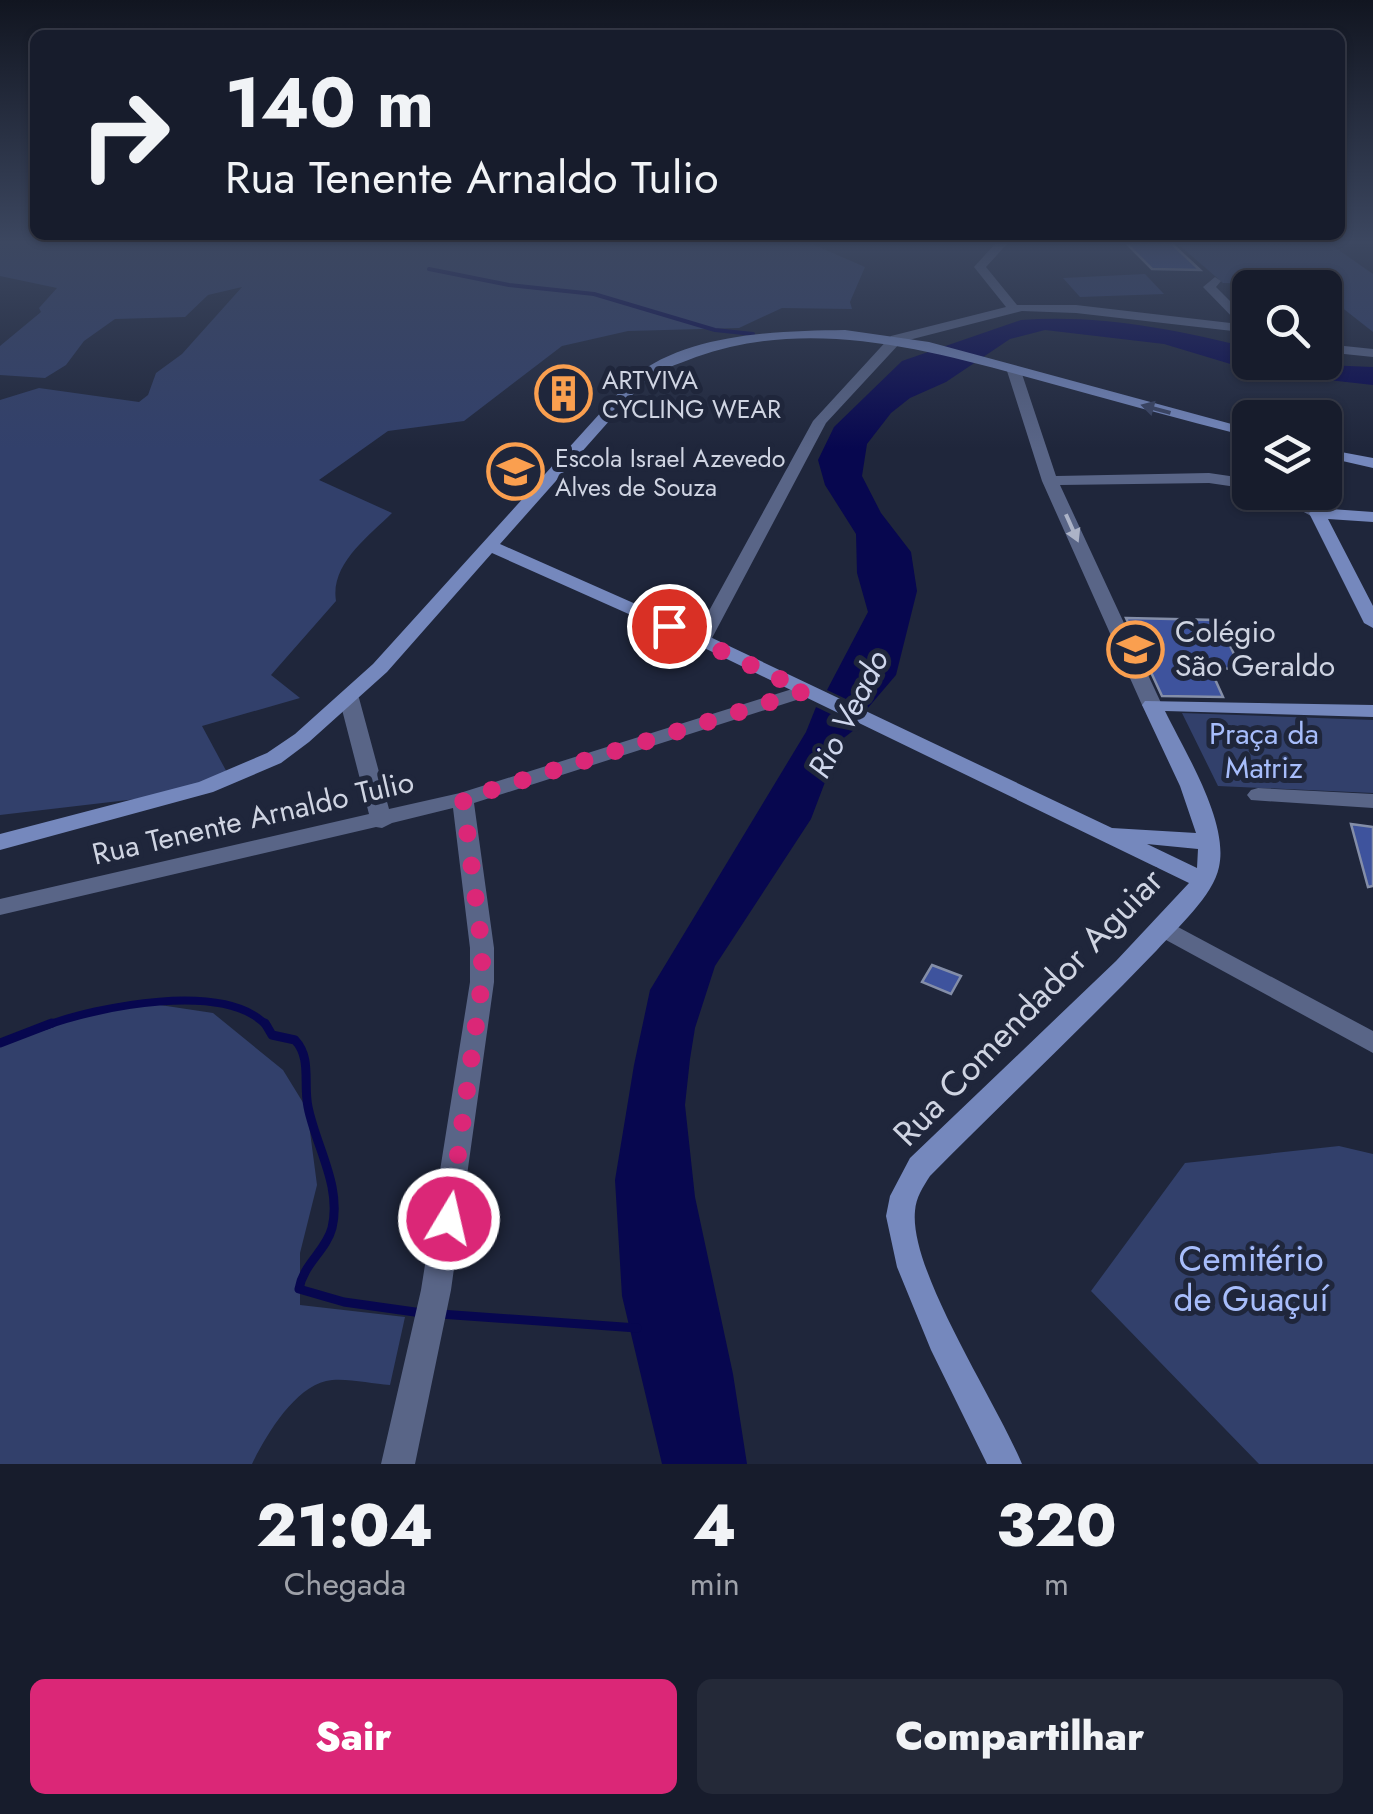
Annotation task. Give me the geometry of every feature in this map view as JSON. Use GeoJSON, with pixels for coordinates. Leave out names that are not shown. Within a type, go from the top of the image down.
{"type":"FeatureCollection","features":[{"type":"Feature","properties":{"kind":"street"},"geometry":{"type":"LineString","coordinates":[[702,640],[820,421],[896,339],[998,312]]}},
{"type":"Feature","properties":{"kind":"street"},"geometry":{"type":"LineString","coordinates":[[1104,312],[1232,328]]}},
{"type":"Feature","properties":{"kind":"street"},"geometry":{"type":"LineString","coordinates":[[0,842],[206,788],[274,758],[349,698],[491,546],[586,436],[653,368],[684,354],[769,336],[844,334],[896,339],[1232,428]]}},
{"type":"Feature","properties":{"kind":"street"},"geometry":{"type":"LineString","coordinates":[[1342,346],[1373,349]]}},
{"type":"Feature","properties":{"kind":"street"},"geometry":{"type":"LineString","coordinates":[[491,546],[702,640],[1204,880],[1209,866],[1202,819],[1050,481],[1014,371]]}},
{"type":"Feature","properties":{"kind":"street"},"geometry":{"type":"LineString","coordinates":[[1342,457],[1373,463]]}},
{"type":"Feature","properties":{"kind":"street"},"geometry":{"type":"LineString","coordinates":[[1050,481],[1209,478],[1232,481]]}},
{"type":"Feature","properties":{"kind":"street"},"geometry":{"type":"LineString","coordinates":[[1307,510],[1319,517],[1373,520]]}},
{"type":"Feature","properties":{"kind":"street"},"geometry":{"type":"LineString","coordinates":[[1319,517],[1373,623]]}},
{"type":"Feature","properties":{"kind":"street","name":"Rua Tenente Arnaldo Tulio"},"geometry":{"type":"LineString","coordinates":[[0,907],[382,821],[813,695]]}},
{"type":"Feature","properties":{"kind":"street"},"geometry":{"type":"LineString","coordinates":[[349,698],[382,821]]}},
{"type":"Feature","properties":{"kind":"street"},"geometry":{"type":"LineString","coordinates":[[1152,705],[1373,711]]}},
{"type":"Feature","properties":{"kind":"street"},"geometry":{"type":"LineString","coordinates":[[1258,794],[1373,801]]}},
{"type":"Feature","properties":{"kind":"street"},"geometry":{"type":"LineString","coordinates":[[398,1464],[436,1290],[482,982],[482,948],[463,799]]}},
{"type":"Feature","properties":{"kind":"street"},"geometry":{"type":"LineString","coordinates":[[1104,832],[1208,842]]}},
{"type":"Feature","properties":{"kind":"street","name":"Rua Comendador Aguiar"},"geometry":{"type":"LineString","coordinates":[[1004,1464],[907,1259],[900,1220],[904,1194],[920,1166],[1163,928],[1204,880]]}},
{"type":"Feature","properties":{"kind":"street"},"geometry":{"type":"LineString","coordinates":[[1163,928],[1373,1044]]}},
{"type":"Feature","properties":{"kind":"green space"},"geometry":{"type":"Polygon","coordinates":[[[41,312],[190,312],[185,317],[115,319],[84,341],[66,365],[45,378],[0,375],[0,346],[41,312]]]}},
{"type":"Feature","properties":{"kind":"green space"},"geometry":{"type":"Polygon","coordinates":[[[219,312],[773,312],[739,328],[628,331],[562,346],[464,421],[388,431],[319,480],[392,513],[353,552],[339,575],[336,601],[271,675],[300,698],[202,726],[230,778],[145,798],[0,815],[0,400],[39,388],[139,402],[148,395],[156,373],[182,354],[219,312]]]}},
{"type":"Feature","properties":{"kind":"green space"},"geometry":{"type":"Polygon","coordinates":[[[1348,312],[1373,312],[1373,332],[1348,312]]]}},
{"type":"Feature","properties":{"kind":"green space","name":"Praça da Matriz"},"geometry":{"type":"Polygon","coordinates":[[[1182,713],[1373,720],[1373,793],[1218,786],[1182,713]]]}},
{"type":"Feature","properties":{"kind":"green space"},"geometry":{"type":"Polygon","coordinates":[[[140,1002],[213,1013],[283,1070],[307,1109],[317,1185],[300,1253],[300,1305],[405,1317],[390,1385],[341,1380],[314,1385],[282,1415],[252,1464],[0,1464],[0,1043],[42,1027],[140,1002]]]}},
{"type":"Feature","properties":{"kind":"green space","name":"Cemitério de Guaçuí"},"geometry":{"type":"Polygon","coordinates":[[[1339,1146],[1373,1154],[1373,1464],[1259,1464],[1091,1291],[1185,1163],[1339,1146]]]}},
{"type":"Feature","properties":{"kind":"shaded area","name":"Rio Veado"},"geometry":{"type":"Polygon","coordinates":[[[1021,320],[1107,321],[1232,344],[1232,364],[1164,344],[1045,330],[1010,339],[891,413],[867,444],[862,476],[881,513],[911,552],[917,591],[896,675],[867,709],[827,690],[868,612],[857,573],[856,534],[825,485],[818,460],[834,427],[902,361],[1021,320]]]}},
{"type":"Feature","properties":{"kind":"shaded area","name":"Rio Veado"},"geometry":{"type":"Polygon","coordinates":[[[1342,366],[1373,367],[1373,385],[1328,380],[1342,380],[1342,366]]]}},
{"type":"Feature","properties":{"kind":"shaded area"},"geometry":{"type":"Polygon","coordinates":[[[816,707],[858,727],[841,740],[811,819],[715,966],[695,1028],[685,1105],[695,1197],[733,1374],[747,1464],[662,1464],[622,1296],[615,1180],[634,1065],[650,990],[806,732],[816,707]]]}},
{"type":"Feature","properties":{"kind":"building"},"geometry":{"type":"Polygon","coordinates":[[[1126,618],[1218,620],[1241,669],[1210,668],[1223,697],[1162,696],[1126,618]]]}},
{"type":"Feature","properties":{"kind":"building"},"geometry":{"type":"Polygon","coordinates":[[[1351,824],[1373,827],[1373,886],[1368,887],[1351,824]]]}},
{"type":"Feature","properties":{"kind":"building"},"geometry":{"type":"Polygon","coordinates":[[[932,965],[961,976],[951,994],[922,982],[932,965]]]}},
{"type":"Feature","properties":{"kind":"waterway"},"geometry":{"type":"LineString","coordinates":[[656,312],[715,330],[753,334]]}},
{"type":"Feature","properties":{"kind":"waterway"},"geometry":{"type":"LineString","coordinates":[[45,1026],[127,1006],[192,1001],[247,1012],[267,1026]]}},
{"type":"Feature","properties":{"kind":"waterway"},"geometry":{"type":"LineString","coordinates":[[0,1043],[52,1023]]}},
{"type":"Feature","properties":{"kind":"waterway"},"geometry":{"type":"LineString","coordinates":[[267,1026],[272,1035],[295,1040],[304,1055],[308,1107],[334,1197],[329,1236],[305,1272],[299,1289],[344,1302],[422,1313]]}},
{"type":"Feature","properties":{"kind":"waterway"},"geometry":{"type":"LineString","coordinates":[[440,1314],[637,1328]]}},
{"type":"Feature","properties":{"kind":"place","name":"ARTVIVA CYCLING WEAR"},"geometry":{"type":"Point","coordinates":[563,394]}},
{"type":"Feature","properties":{"kind":"place","name":"Escola Israel Azevedo Alves de Souza"},"geometry":{"type":"Point","coordinates":[516,472]}},
{"type":"Feature","properties":{"kind":"place","name":"Colégio São Geraldo"},"geometry":{"type":"Point","coordinates":[1136,649]}},
{"type":"Feature","properties":{"kind":"route"},"geometry":{"type":"LineString","coordinates":[[449,1219],[482,982],[482,948],[463,799],[805,691],[669,626]]}}]}
